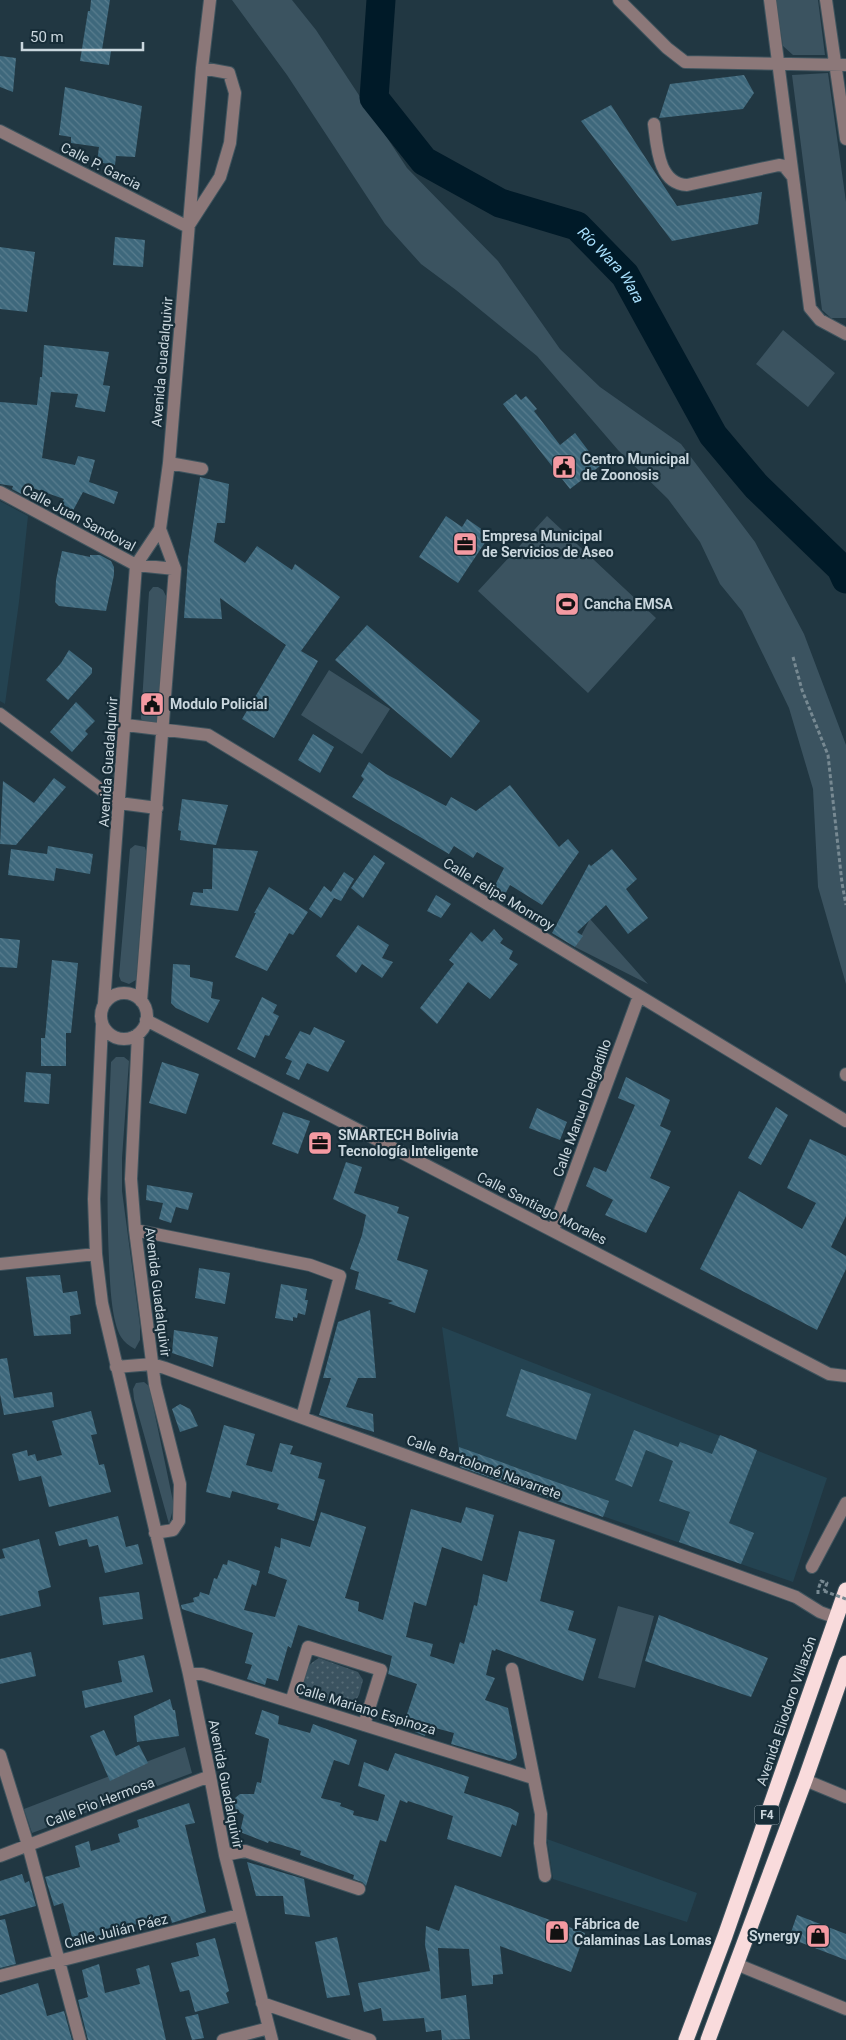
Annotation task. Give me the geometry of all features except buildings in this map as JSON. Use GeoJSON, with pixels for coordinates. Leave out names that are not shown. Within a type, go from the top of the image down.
{"type":"FeatureCollection","features":[{"type":"Feature","properties":{"kind":"highway","name":"Avenida Eliodoro Villazón"},"geometry":{"type":"LineString","coordinates":[[686,2040],[725,1936],[846,1590]]}},
{"type":"Feature","properties":{"kind":"highway","name":"F4"},"geometry":{"type":"LineString","coordinates":[[708,2040],[805,1780],[846,1663]]}},
{"type":"Feature","properties":{"kind":"street","name":"Avenida Guadalquivir"},"geometry":{"type":"LineString","coordinates":[[104,1003],[126,726],[136,565],[160,529],[169,463],[202,68],[210,0]]}},
{"type":"Feature","properties":{"kind":"street"},"geometry":{"type":"LineString","coordinates":[[619,0],[667,48],[685,62],[840,65]]}},
{"type":"Feature","properties":{"kind":"street"},"geometry":{"type":"LineString","coordinates":[[770,0],[810,308],[820,320],[846,334]]}},
{"type":"Feature","properties":{"kind":"street"},"geometry":{"type":"LineString","coordinates":[[826,0],[840,65],[846,139]]}},
{"type":"Feature","properties":{"kind":"street","name":"Avenida Guadalquivir"},"geometry":{"type":"LineString","coordinates":[[188,227],[220,177],[230,143],[235,93],[228,73],[202,68]]}},
{"type":"Feature","properties":{"kind":"street"},"geometry":{"type":"LineString","coordinates":[[654,124],[658,154],[665,172],[672,182],[678,185],[686,185],[778,165],[784,166],[793,177]]}},
{"type":"Feature","properties":{"kind":"street","name":"Calle P. Garcia"},"geometry":{"type":"LineString","coordinates":[[0,131],[188,227]]}},
{"type":"Feature","properties":{"kind":"street"},"geometry":{"type":"LineString","coordinates":[[169,463],[202,469]]}},
{"type":"Feature","properties":{"kind":"street","name":"Calle Juan Sandoval"},"geometry":{"type":"LineString","coordinates":[[0,492],[136,565],[175,570]]}},
{"type":"Feature","properties":{"kind":"street","name":"Avenida Guadalquivir"},"geometry":{"type":"LineString","coordinates":[[141,1001],[164,729],[175,570],[160,529]]}},
{"type":"Feature","properties":{"kind":"street"},"geometry":{"type":"LineString","coordinates":[[0,714],[119,803],[157,808]]}},
{"type":"Feature","properties":{"kind":"street","name":"Calle Felipe Monrroy"},"geometry":{"type":"LineString","coordinates":[[126,726],[164,729],[208,736],[846,1122]]}},
{"type":"Feature","properties":{"kind":"street"},"geometry":{"type":"LineString","coordinates":[[122,993],[129,994],[141,1001],[145,1007],[146,1020],[138,1034],[125,1039],[118,1038],[106,1031],[102,1025],[101,1010],[109,998],[122,993]]}},
{"type":"Feature","properties":{"kind":"street","name":"Calle Manuel Delgadillo"},"geometry":{"type":"LineString","coordinates":[[553,1230],[639,996]]}},
{"type":"Feature","properties":{"kind":"street","name":"Calle Santiago Morales"},"geometry":{"type":"LineString","coordinates":[[146,1020],[829,1374],[846,1376]]}},
{"type":"Feature","properties":{"kind":"street","name":"Avenida Guadalquivir"},"geometry":{"type":"LineString","coordinates":[[102,1025],[94,1199],[96,1254],[102,1303],[189,1674],[224,1855],[271,2034]]}},
{"type":"Feature","properties":{"kind":"street","name":"Avenida Guadalquivir"},"geometry":{"type":"LineString","coordinates":[[138,1034],[131,1179],[155,1385],[180,1484],[179,1521],[173,1530],[155,1533]]}},
{"type":"Feature","properties":{"kind":"street"},"geometry":{"type":"LineString","coordinates":[[136,1230],[310,1265],[340,1276],[302,1417]]}},
{"type":"Feature","properties":{"kind":"street"},"geometry":{"type":"LineString","coordinates":[[0,1264],[96,1254]]}},
{"type":"Feature","properties":{"kind":"street","name":"Calle Bartolomé Navarrete"},"geometry":{"type":"LineString","coordinates":[[116,1367],[152,1364],[796,1597],[820,1612],[836,1618]]}},
{"type":"Feature","properties":{"kind":"street"},"geometry":{"type":"LineString","coordinates":[[812,1567],[846,1503]]}},
{"type":"Feature","properties":{"kind":"street"},"geometry":{"type":"LineString","coordinates":[[291,1702],[308,1647],[380,1670],[364,1725]]}},
{"type":"Feature","properties":{"kind":"street"},"geometry":{"type":"LineString","coordinates":[[512,1669],[541,1814],[540,1843],[545,1876]]}},
{"type":"Feature","properties":{"kind":"street","name":"Calle Mariano Espinoza"},"geometry":{"type":"LineString","coordinates":[[189,1674],[202,1674],[534,1778]]}},
{"type":"Feature","properties":{"kind":"street"},"geometry":{"type":"LineString","coordinates":[[0,1755],[28,1845],[80,2040]]}},
{"type":"Feature","properties":{"kind":"street","name":"Calle Pio Hermosa"},"geometry":{"type":"LineString","coordinates":[[0,1856],[210,1776]]}},
{"type":"Feature","properties":{"kind":"street"},"geometry":{"type":"LineString","coordinates":[[805,1780],[846,1797]]}},
{"type":"Feature","properties":{"kind":"street"},"geometry":{"type":"LineString","coordinates":[[224,1855],[245,1852],[359,1889]]}},
{"type":"Feature","properties":{"kind":"street","name":"Calle Julián Páez"},"geometry":{"type":"LineString","coordinates":[[0,1976],[239,1915]]}},
{"type":"Feature","properties":{"kind":"street"},"geometry":{"type":"LineString","coordinates":[[736,1964],[846,2009]]}},
{"type":"Feature","properties":{"kind":"street"},"geometry":{"type":"LineString","coordinates":[[262,2003],[370,2040]]}},
{"type":"Feature","properties":{"kind":"street"},"geometry":{"type":"LineString","coordinates":[[223,2040],[271,2034]]}},
{"type":"Feature","properties":{"kind":"path"},"geometry":{"type":"LineString","coordinates":[[793,657],[802,690],[828,755],[846,905]]}},
{"type":"Feature","properties":{"kind":"path"},"geometry":{"type":"LineString","coordinates":[[818,1590],[821,1581],[827,1583],[824,1591],[846,1599]]}},
{"type":"Feature","properties":{"kind":"shaded area"},"geometry":{"type":"Polygon","coordinates":[[[232,0],[292,0],[316,30],[407,168],[498,261],[560,349],[600,387],[681,444],[755,542],[804,634],[846,745],[846,984],[818,887],[813,789],[789,708],[742,611],[720,584],[700,542],[668,499],[618,450],[537,356],[421,264],[385,224],[287,75],[232,0]]]}},
{"type":"Feature","properties":{"kind":"shaded area"},"geometry":{"type":"Polygon","coordinates":[[[776,0],[818,0],[825,55],[793,55],[783,46],[776,0]]]}},
{"type":"Feature","properties":{"kind":"shaded area"},"geometry":{"type":"Polygon","coordinates":[[[828,73],[846,202],[846,318],[831,318],[822,310],[792,75],[828,73]]]}},
{"type":"Feature","properties":{"kind":"shaded area"},"geometry":{"type":"Polygon","coordinates":[[[783,330],[835,373],[808,407],[756,364],[783,330]]]}},
{"type":"Feature","properties":{"kind":"shaded area"},"geometry":{"type":"Polygon","coordinates":[[[0,501],[28,516],[19,602],[5,704],[0,701],[0,501]]]}},
{"type":"Feature","properties":{"kind":"shaded area","name":"Cancha EMSA"},"geometry":{"type":"Polygon","coordinates":[[[547,516],[656,618],[588,693],[478,591],[547,516]]]}},
{"type":"Feature","properties":{"kind":"shaded area"},"geometry":{"type":"Polygon","coordinates":[[[153,587],[163,590],[166,596],[159,719],[156,723],[142,721],[141,718],[149,592],[153,587]]]}},
{"type":"Feature","properties":{"kind":"shaded area"},"geometry":{"type":"Polygon","coordinates":[[[329,670],[390,709],[362,754],[301,715],[329,670]]]}},
{"type":"Feature","properties":{"kind":"shaded area"},"geometry":{"type":"Polygon","coordinates":[[[135,845],[145,847],[146,851],[136,980],[129,984],[121,981],[119,976],[130,849],[135,845]]]}},
{"type":"Feature","properties":{"kind":"shaded area"},"geometry":{"type":"Polygon","coordinates":[[[590,919],[648,984],[575,947],[590,919]]]}},
{"type":"Feature","properties":{"kind":"shaded area"},"geometry":{"type":"Polygon","coordinates":[[[116,1057],[124,1057],[129,1061],[122,1158],[122,1191],[140,1326],[140,1340],[135,1349],[124,1341],[118,1330],[113,1311],[110,1279],[108,1137],[111,1062],[116,1057]]]}},
{"type":"Feature","properties":{"kind":"shaded area"},"geometry":{"type":"Polygon","coordinates":[[[442,1327],[827,1478],[793,1582],[461,1467],[442,1327]]]}},
{"type":"Feature","properties":{"kind":"shaded area"},"geometry":{"type":"Polygon","coordinates":[[[144,1382],[149,1386],[174,1506],[169,1524],[134,1399],[133,1389],[136,1383],[144,1382]]]}},
{"type":"Feature","properties":{"kind":"shaded area"},"geometry":{"type":"Polygon","coordinates":[[[618,1606],[654,1616],[635,1688],[598,1678],[618,1606]]]}},
{"type":"Feature","properties":{"kind":"shaded area"},"geometry":{"type":"Polygon","coordinates":[[[319,1658],[358,1672],[363,1680],[359,1695],[353,1705],[319,1700],[303,1689],[303,1679],[306,1670],[319,1658]]]}},
{"type":"Feature","properties":{"kind":"shaded area"},"geometry":{"type":"Polygon","coordinates":[[[185,1747],[192,1773],[32,1833],[24,1809],[185,1747]]]}},
{"type":"Feature","properties":{"kind":"shaded area"},"geometry":{"type":"Polygon","coordinates":[[[547,1839],[697,1893],[687,1922],[553,1879],[547,1839]]]}},
{"type":"Feature","properties":{"kind":"waterway","name":"Río Wara Wara"},"geometry":{"type":"LineString","coordinates":[[381,0],[374,98],[424,161],[500,203],[577,226],[625,275],[713,435],[756,486],[841,568],[846,579]]}},
{"type":"Feature","properties":{"kind":"place","name":"Centro Municipal de Zoonosis"},"geometry":{"type":"Point","coordinates":[564,467]}},
{"type":"Feature","properties":{"kind":"place","name":"Empresa Municipal de Servicios de Aseo"},"geometry":{"type":"Point","coordinates":[465,544]}},
{"type":"Feature","properties":{"kind":"place","name":"Cancha EMSA"},"geometry":{"type":"Point","coordinates":[567,604]}},
{"type":"Feature","properties":{"kind":"place","name":"Modulo Policial"},"geometry":{"type":"Point","coordinates":[152,704]}},
{"type":"Feature","properties":{"kind":"place","name":"SMARTECH Bolivia Tecnología Inteligente"},"geometry":{"type":"Point","coordinates":[320,1143]}},
{"type":"Feature","properties":{"kind":"place","name":"Fábrica de Calaminas Las Lomas"},"geometry":{"type":"Point","coordinates":[557,1932]}},
{"type":"Feature","properties":{"kind":"place","name":"Synergy"},"geometry":{"type":"Point","coordinates":[818,1936]}}]}
